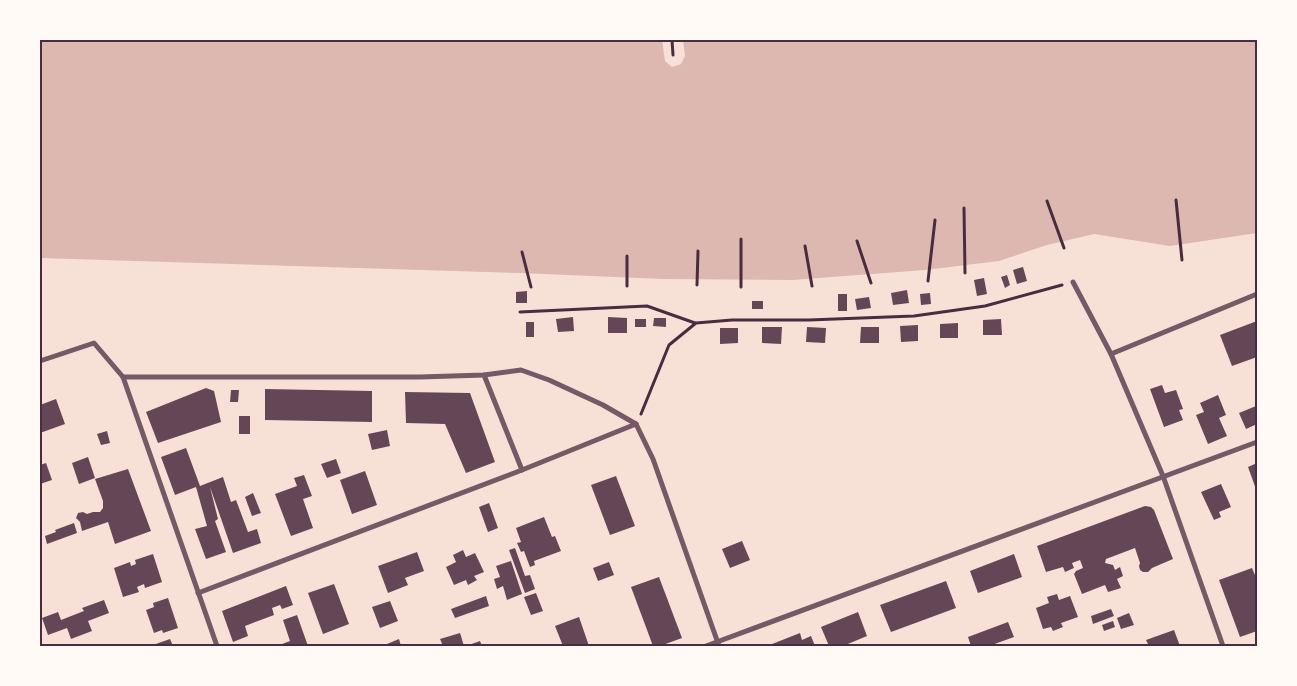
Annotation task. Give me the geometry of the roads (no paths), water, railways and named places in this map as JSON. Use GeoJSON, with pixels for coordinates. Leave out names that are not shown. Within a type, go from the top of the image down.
{"type":"FeatureCollection","features":[{"type":"Feature","properties":{"kind":"street"},"geometry":{"type":"LineString","coordinates":[[1073,282],[1111,354],[1163,476],[1223,646]]}},
{"type":"Feature","properties":{"kind":"street"},"geometry":{"type":"LineString","coordinates":[[1111,354],[1257,294]]}},
{"type":"Feature","properties":{"kind":"street"},"geometry":{"type":"LineString","coordinates":[[40,361],[94,343],[123,377],[217,646]]}},
{"type":"Feature","properties":{"kind":"street"},"geometry":{"type":"LineString","coordinates":[[123,377],[420,377],[484,375],[521,370],[549,380],[603,405],[636,424],[653,459],[718,644]]}},
{"type":"Feature","properties":{"kind":"street"},"geometry":{"type":"LineString","coordinates":[[484,375],[522,470]]}},
{"type":"Feature","properties":{"kind":"street"},"geometry":{"type":"LineString","coordinates":[[198,593],[522,470],[636,424]]}},
{"type":"Feature","properties":{"kind":"street"},"geometry":{"type":"LineString","coordinates":[[706,646],[718,644],[1257,442]]}}]}
